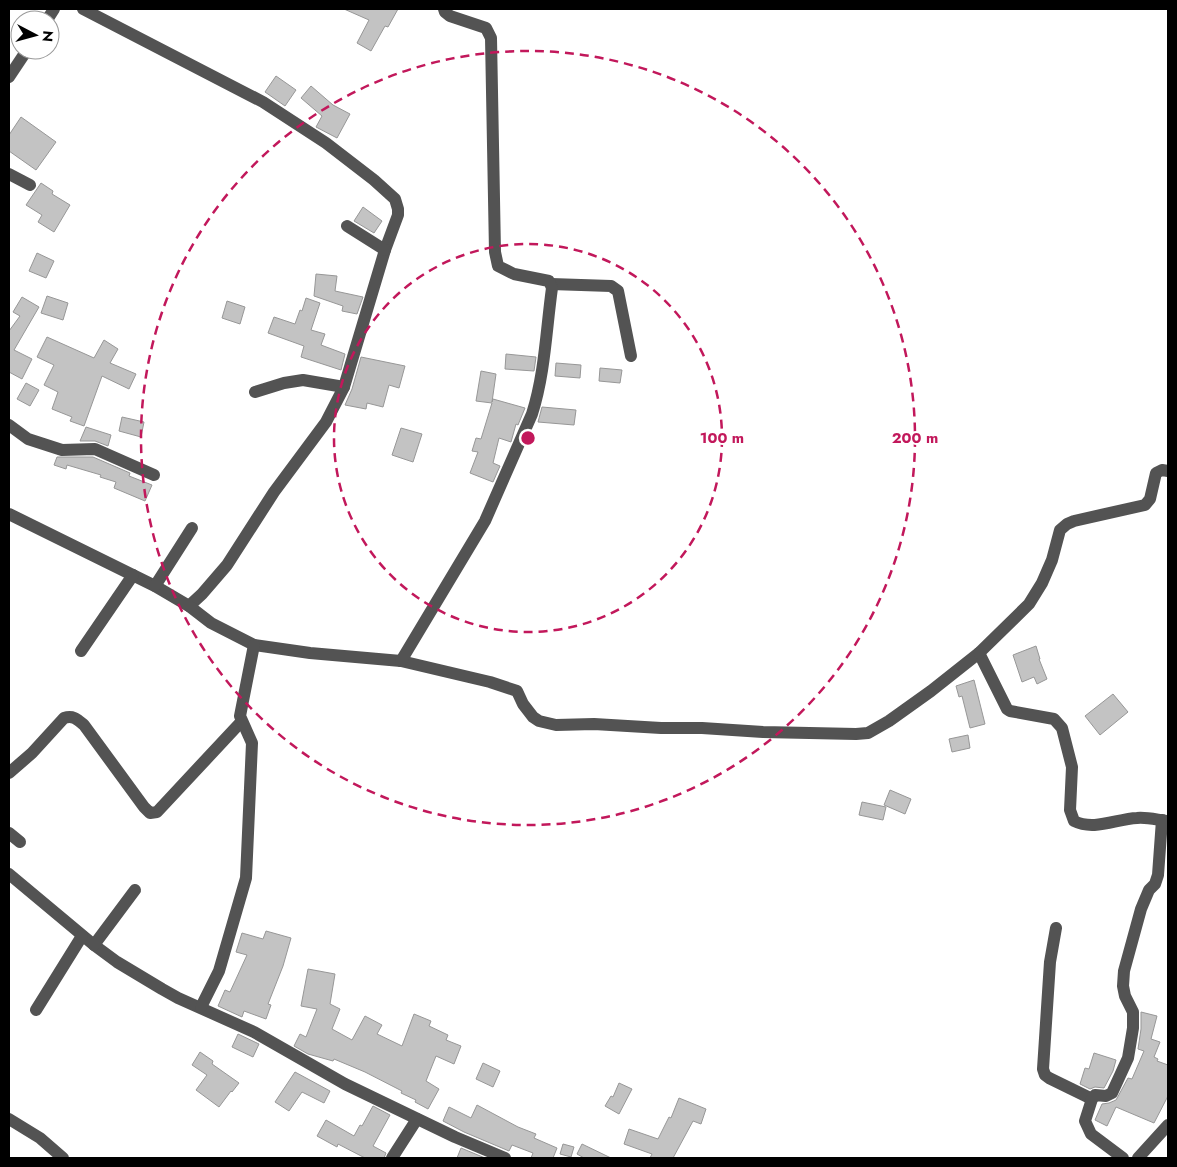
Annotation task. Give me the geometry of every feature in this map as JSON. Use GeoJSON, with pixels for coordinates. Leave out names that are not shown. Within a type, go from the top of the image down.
{"type":"FeatureCollection","features":[{"type":"Feature","properties":{"kind":"street"},"geometry":{"type":"LineString","coordinates":[[83,9],[263,102],[326,143],[374,180],[395,199],[398,209],[398,215],[385,250],[344,387],[326,422],[274,492],[227,565],[189,606]]}},
{"type":"Feature","properties":{"kind":"street"},"geometry":{"type":"LineString","coordinates":[[444,9],[450,16],[486,28],[491,38],[496,252],[498,266],[514,274],[549,281],[551,284],[611,286],[618,291],[631,356]]}},
{"type":"Feature","properties":{"kind":"street"},"geometry":{"type":"LineString","coordinates":[[9,77],[20,60]]}},
{"type":"Feature","properties":{"kind":"street"},"geometry":{"type":"LineString","coordinates":[[9,174],[30,185]]}},
{"type":"Feature","properties":{"kind":"street"},"geometry":{"type":"LineString","coordinates":[[347,226],[385,250]]}},
{"type":"Feature","properties":{"kind":"street"},"geometry":{"type":"LineString","coordinates":[[401,661],[485,521],[532,414],[538,396],[543,367],[551,284]]}},
{"type":"Feature","properties":{"kind":"street"},"geometry":{"type":"LineString","coordinates":[[255,392],[284,383],[303,380],[344,387]]}},
{"type":"Feature","properties":{"kind":"street"},"geometry":{"type":"LineString","coordinates":[[9,425],[28,439],[62,450],[95,449],[154,475]]}},
{"type":"Feature","properties":{"kind":"street"},"geometry":{"type":"LineString","coordinates":[[9,514],[155,586],[189,606],[211,623],[254,645],[310,653],[401,661],[490,682],[514,690],[519,694],[523,704],[533,717],[539,721],[556,724],[849,734],[868,732],[889,721],[931,691],[979,653],[1030,604],[1052,560],[1060,530],[1067,524],[1145,505],[1150,499],[1156,473],[1162,470],[1168,471]]}},
{"type":"Feature","properties":{"kind":"street"},"geometry":{"type":"LineString","coordinates":[[155,586],[192,528]]}},
{"type":"Feature","properties":{"kind":"street"},"geometry":{"type":"LineString","coordinates":[[81,651],[133,575]]}},
{"type":"Feature","properties":{"kind":"street"},"geometry":{"type":"LineString","coordinates":[[201,1007],[219,971],[244,889],[247,872],[252,742],[241,722],[240,716],[254,645]]}},
{"type":"Feature","properties":{"kind":"street"},"geometry":{"type":"LineString","coordinates":[[979,653],[1007,709],[1054,719],[1062,728],[1072,767],[1070,810],[1074,822],[1096,825],[1121,819],[1165,820],[1156,884],[1149,890],[1140,909],[1124,971],[1123,986],[1125,996],[1133,1012],[1133,1028],[1128,1058],[1112,1093],[1106,1096],[1095,1095],[1092,1099],[1085,1121],[1091,1134],[1123,1158]]}},
{"type":"Feature","properties":{"kind":"street"},"geometry":{"type":"LineString","coordinates":[[9,773],[32,753],[64,718],[70,716],[84,724],[144,807],[150,813],[157,812],[241,722]]}},
{"type":"Feature","properties":{"kind":"street"},"geometry":{"type":"LineString","coordinates":[[9,833],[20,842]]}},
{"type":"Feature","properties":{"kind":"street"},"geometry":{"type":"LineString","coordinates":[[9,874],[82,936],[117,962],[162,989],[254,1032],[345,1084],[417,1119],[505,1158]]}},
{"type":"Feature","properties":{"kind":"street"},"geometry":{"type":"LineString","coordinates":[[94,945],[134,890]]}},
{"type":"Feature","properties":{"kind":"street"},"geometry":{"type":"LineString","coordinates":[[1056,928],[1050,962],[1042,1070],[1048,1078],[1092,1099]]}},
{"type":"Feature","properties":{"kind":"street"},"geometry":{"type":"LineString","coordinates":[[36,1010],[82,936]]}},
{"type":"Feature","properties":{"kind":"street"},"geometry":{"type":"LineString","coordinates":[[9,1118],[40,1138],[63,1158]]}},
{"type":"Feature","properties":{"kind":"street"},"geometry":{"type":"LineString","coordinates":[[392,1158],[417,1119]]}},
{"type":"Feature","properties":{"kind":"street"},"geometry":{"type":"LineString","coordinates":[[1138,1158],[1168,1125]]}},
{"type":"Feature","properties":{"kind":"building"},"geometry":{"type":"Polygon","coordinates":[[[344,9],[398,9],[388,27],[385,26],[371,51],[357,43],[369,20],[344,9]]]}},
{"type":"Feature","properties":{"kind":"building"},"geometry":{"type":"Polygon","coordinates":[[[276,76],[296,90],[285,106],[265,92],[276,76]]]}},
{"type":"Feature","properties":{"kind":"building"},"geometry":{"type":"Polygon","coordinates":[[[311,86],[333,105],[350,114],[337,138],[316,127],[322,116],[301,98],[311,86]]]}},
{"type":"Feature","properties":{"kind":"building"},"geometry":{"type":"Polygon","coordinates":[[[21,117],[56,142],[36,170],[9,151],[9,135],[21,117]]]}},
{"type":"Feature","properties":{"kind":"building"},"geometry":{"type":"Polygon","coordinates":[[[41,183],[53,191],[52,194],[70,205],[54,232],[38,222],[42,215],[26,205],[41,183]]]}},
{"type":"Feature","properties":{"kind":"building"},"geometry":{"type":"Polygon","coordinates":[[[363,207],[382,221],[374,233],[354,221],[363,207]]]}},
{"type":"Feature","properties":{"kind":"building"},"geometry":{"type":"Polygon","coordinates":[[[37,253],[54,261],[46,278],[29,271],[37,253]]]}},
{"type":"Feature","properties":{"kind":"building"},"geometry":{"type":"Polygon","coordinates":[[[316,274],[337,276],[335,291],[363,297],[357,314],[342,311],[343,306],[314,296],[316,274]]]}},
{"type":"Feature","properties":{"kind":"building"},"geometry":{"type":"Polygon","coordinates":[[[47,296],[68,303],[63,320],[41,313],[47,296]]]}},
{"type":"Feature","properties":{"kind":"building"},"geometry":{"type":"Polygon","coordinates":[[[22,297],[39,307],[14,350],[32,359],[22,379],[9,372],[9,331],[20,316],[13,312],[22,297]]]}},
{"type":"Feature","properties":{"kind":"building"},"geometry":{"type":"Polygon","coordinates":[[[306,298],[320,303],[311,330],[325,334],[321,345],[345,354],[341,370],[301,357],[304,346],[268,333],[274,317],[295,324],[306,298]]]}},
{"type":"Feature","properties":{"kind":"building"},"geometry":{"type":"Polygon","coordinates":[[[227,301],[245,307],[240,324],[222,318],[227,301]]]}},
{"type":"Feature","properties":{"kind":"building"},"geometry":{"type":"Polygon","coordinates":[[[47,337],[94,358],[104,340],[118,349],[110,363],[136,374],[129,389],[102,376],[84,426],[70,421],[72,417],[52,409],[58,392],[44,385],[54,365],[37,357],[47,337]]]}},
{"type":"Feature","properties":{"kind":"building"},"geometry":{"type":"Polygon","coordinates":[[[506,354],[536,357],[534,371],[505,369],[506,354]]]}},
{"type":"Feature","properties":{"kind":"building"},"geometry":{"type":"Polygon","coordinates":[[[361,357],[405,366],[399,388],[389,385],[383,407],[367,403],[366,409],[345,405],[352,389],[361,357]]]}},
{"type":"Feature","properties":{"kind":"building"},"geometry":{"type":"Polygon","coordinates":[[[556,363],[581,365],[580,378],[555,376],[556,363]]]}},
{"type":"Feature","properties":{"kind":"building"},"geometry":{"type":"Polygon","coordinates":[[[600,368],[622,370],[620,383],[599,381],[600,368]]]}},
{"type":"Feature","properties":{"kind":"building"},"geometry":{"type":"Polygon","coordinates":[[[481,371],[496,374],[492,402],[493,399],[525,408],[518,425],[516,424],[511,442],[499,438],[493,463],[500,466],[493,482],[470,473],[478,452],[472,451],[476,438],[481,439],[492,403],[476,401],[481,371]]]}},
{"type":"Feature","properties":{"kind":"building"},"geometry":{"type":"Polygon","coordinates":[[[26,383],[39,390],[30,406],[17,399],[26,383]]]}},
{"type":"Feature","properties":{"kind":"building"},"geometry":{"type":"Polygon","coordinates":[[[542,407],[576,410],[574,425],[538,422],[542,407]]]}},
{"type":"Feature","properties":{"kind":"building"},"geometry":{"type":"Polygon","coordinates":[[[122,417],[144,422],[141,437],[119,431],[122,417]]]}},
{"type":"Feature","properties":{"kind":"building"},"geometry":{"type":"Polygon","coordinates":[[[86,427],[111,435],[108,446],[95,441],[80,441],[86,427]]]}},
{"type":"Feature","properties":{"kind":"building"},"geometry":{"type":"Polygon","coordinates":[[[401,428],[422,434],[413,462],[392,455],[401,428]]]}},
{"type":"Feature","properties":{"kind":"building"},"geometry":{"type":"Polygon","coordinates":[[[57,457],[93,457],[130,473],[129,476],[152,485],[145,501],[114,488],[116,482],[100,477],[101,475],[67,465],[66,469],[54,465],[57,457]]]}},
{"type":"Feature","properties":{"kind":"building"},"geometry":{"type":"Polygon","coordinates":[[[1036,646],[1047,679],[1037,684],[1034,677],[1022,682],[1013,655],[1036,646]]]}},
{"type":"Feature","properties":{"kind":"building"},"geometry":{"type":"Polygon","coordinates":[[[974,680],[985,724],[970,728],[962,696],[959,697],[956,686],[974,680]]]}},
{"type":"Feature","properties":{"kind":"building"},"geometry":{"type":"Polygon","coordinates":[[[1113,694],[1128,712],[1100,735],[1085,716],[1113,694]]]}},
{"type":"Feature","properties":{"kind":"building"},"geometry":{"type":"Polygon","coordinates":[[[968,735],[970,748],[952,752],[949,739],[968,735]]]}},
{"type":"Feature","properties":{"kind":"building"},"geometry":{"type":"Polygon","coordinates":[[[890,790],[911,799],[905,814],[884,805],[890,790]]]}},
{"type":"Feature","properties":{"kind":"building"},"geometry":{"type":"Polygon","coordinates":[[[862,802],[886,807],[883,820],[859,815],[862,802]]]}},
{"type":"Feature","properties":{"kind":"building"},"geometry":{"type":"Polygon","coordinates":[[[266,931],[291,938],[283,966],[268,1004],[271,1005],[266,1019],[244,1011],[242,1017],[218,1006],[225,990],[230,992],[247,955],[236,952],[242,933],[263,939],[266,931]]]}},
{"type":"Feature","properties":{"kind":"building"},"geometry":{"type":"Polygon","coordinates":[[[308,969],[335,974],[330,1004],[340,1009],[332,1029],[352,1040],[365,1016],[382,1025],[377,1034],[402,1046],[414,1014],[431,1021],[429,1026],[448,1035],[446,1040],[461,1046],[454,1064],[436,1056],[426,1081],[439,1089],[428,1109],[415,1102],[416,1100],[401,1093],[402,1091],[365,1072],[334,1059],[333,1061],[308,1054],[294,1046],[300,1034],[306,1037],[317,1009],[301,1006],[308,969]]]}},
{"type":"Feature","properties":{"kind":"building"},"geometry":{"type":"Polygon","coordinates":[[[1141,1012],[1157,1016],[1151,1039],[1160,1042],[1154,1057],[1158,1059],[1157,1061],[1168,1065],[1168,1096],[1154,1123],[1116,1107],[1107,1126],[1095,1120],[1102,1104],[1116,1100],[1128,1078],[1132,1079],[1144,1051],[1138,1049],[1141,1012]]]}},
{"type":"Feature","properties":{"kind":"building"},"geometry":{"type":"Polygon","coordinates":[[[238,1034],[259,1044],[253,1057],[232,1047],[238,1034]]]}},
{"type":"Feature","properties":{"kind":"building"},"geometry":{"type":"Polygon","coordinates":[[[200,1052],[213,1061],[212,1064],[239,1083],[219,1107],[196,1090],[207,1075],[192,1065],[200,1052]]]}},
{"type":"Feature","properties":{"kind":"building"},"geometry":{"type":"Polygon","coordinates":[[[1094,1053],[1116,1060],[1113,1071],[1104,1088],[1095,1087],[1090,1089],[1080,1084],[1085,1068],[1089,1069],[1094,1053]]]}},
{"type":"Feature","properties":{"kind":"building"},"geometry":{"type":"Polygon","coordinates":[[[483,1063],[500,1071],[493,1087],[476,1079],[483,1063]]]}},
{"type":"Feature","properties":{"kind":"building"},"geometry":{"type":"Polygon","coordinates":[[[295,1072],[330,1091],[324,1103],[302,1092],[289,1111],[275,1102],[295,1072]]]}},
{"type":"Feature","properties":{"kind":"building"},"geometry":{"type":"Polygon","coordinates":[[[619,1083],[632,1089],[619,1114],[605,1106],[611,1096],[613,1097],[619,1083]]]}},
{"type":"Feature","properties":{"kind":"building"},"geometry":{"type":"Polygon","coordinates":[[[679,1098],[706,1109],[701,1124],[693,1121],[673,1158],[650,1158],[652,1154],[624,1144],[629,1129],[658,1139],[669,1117],[671,1118],[679,1098]]]}},
{"type":"Feature","properties":{"kind":"building"},"geometry":{"type":"Polygon","coordinates":[[[477,1105],[518,1127],[536,1134],[534,1138],[557,1148],[553,1158],[531,1158],[533,1153],[512,1145],[509,1151],[443,1121],[449,1107],[471,1118],[477,1105]]]}},
{"type":"Feature","properties":{"kind":"building"},"geometry":{"type":"Polygon","coordinates":[[[373,1106],[390,1115],[373,1146],[386,1153],[384,1158],[365,1158],[338,1144],[337,1147],[317,1136],[326,1120],[354,1136],[373,1106]]]}},
{"type":"Feature","properties":{"kind":"building"},"geometry":{"type":"Polygon","coordinates":[[[563,1144],[574,1147],[571,1157],[560,1154],[563,1144]]]}},
{"type":"Feature","properties":{"kind":"building"},"geometry":{"type":"Polygon","coordinates":[[[582,1144],[611,1158],[584,1158],[577,1154],[582,1144]]]}},
{"type":"Feature","properties":{"kind":"building"},"geometry":{"type":"Polygon","coordinates":[[[461,1148],[485,1158],[457,1158],[461,1148]]]}}]}
